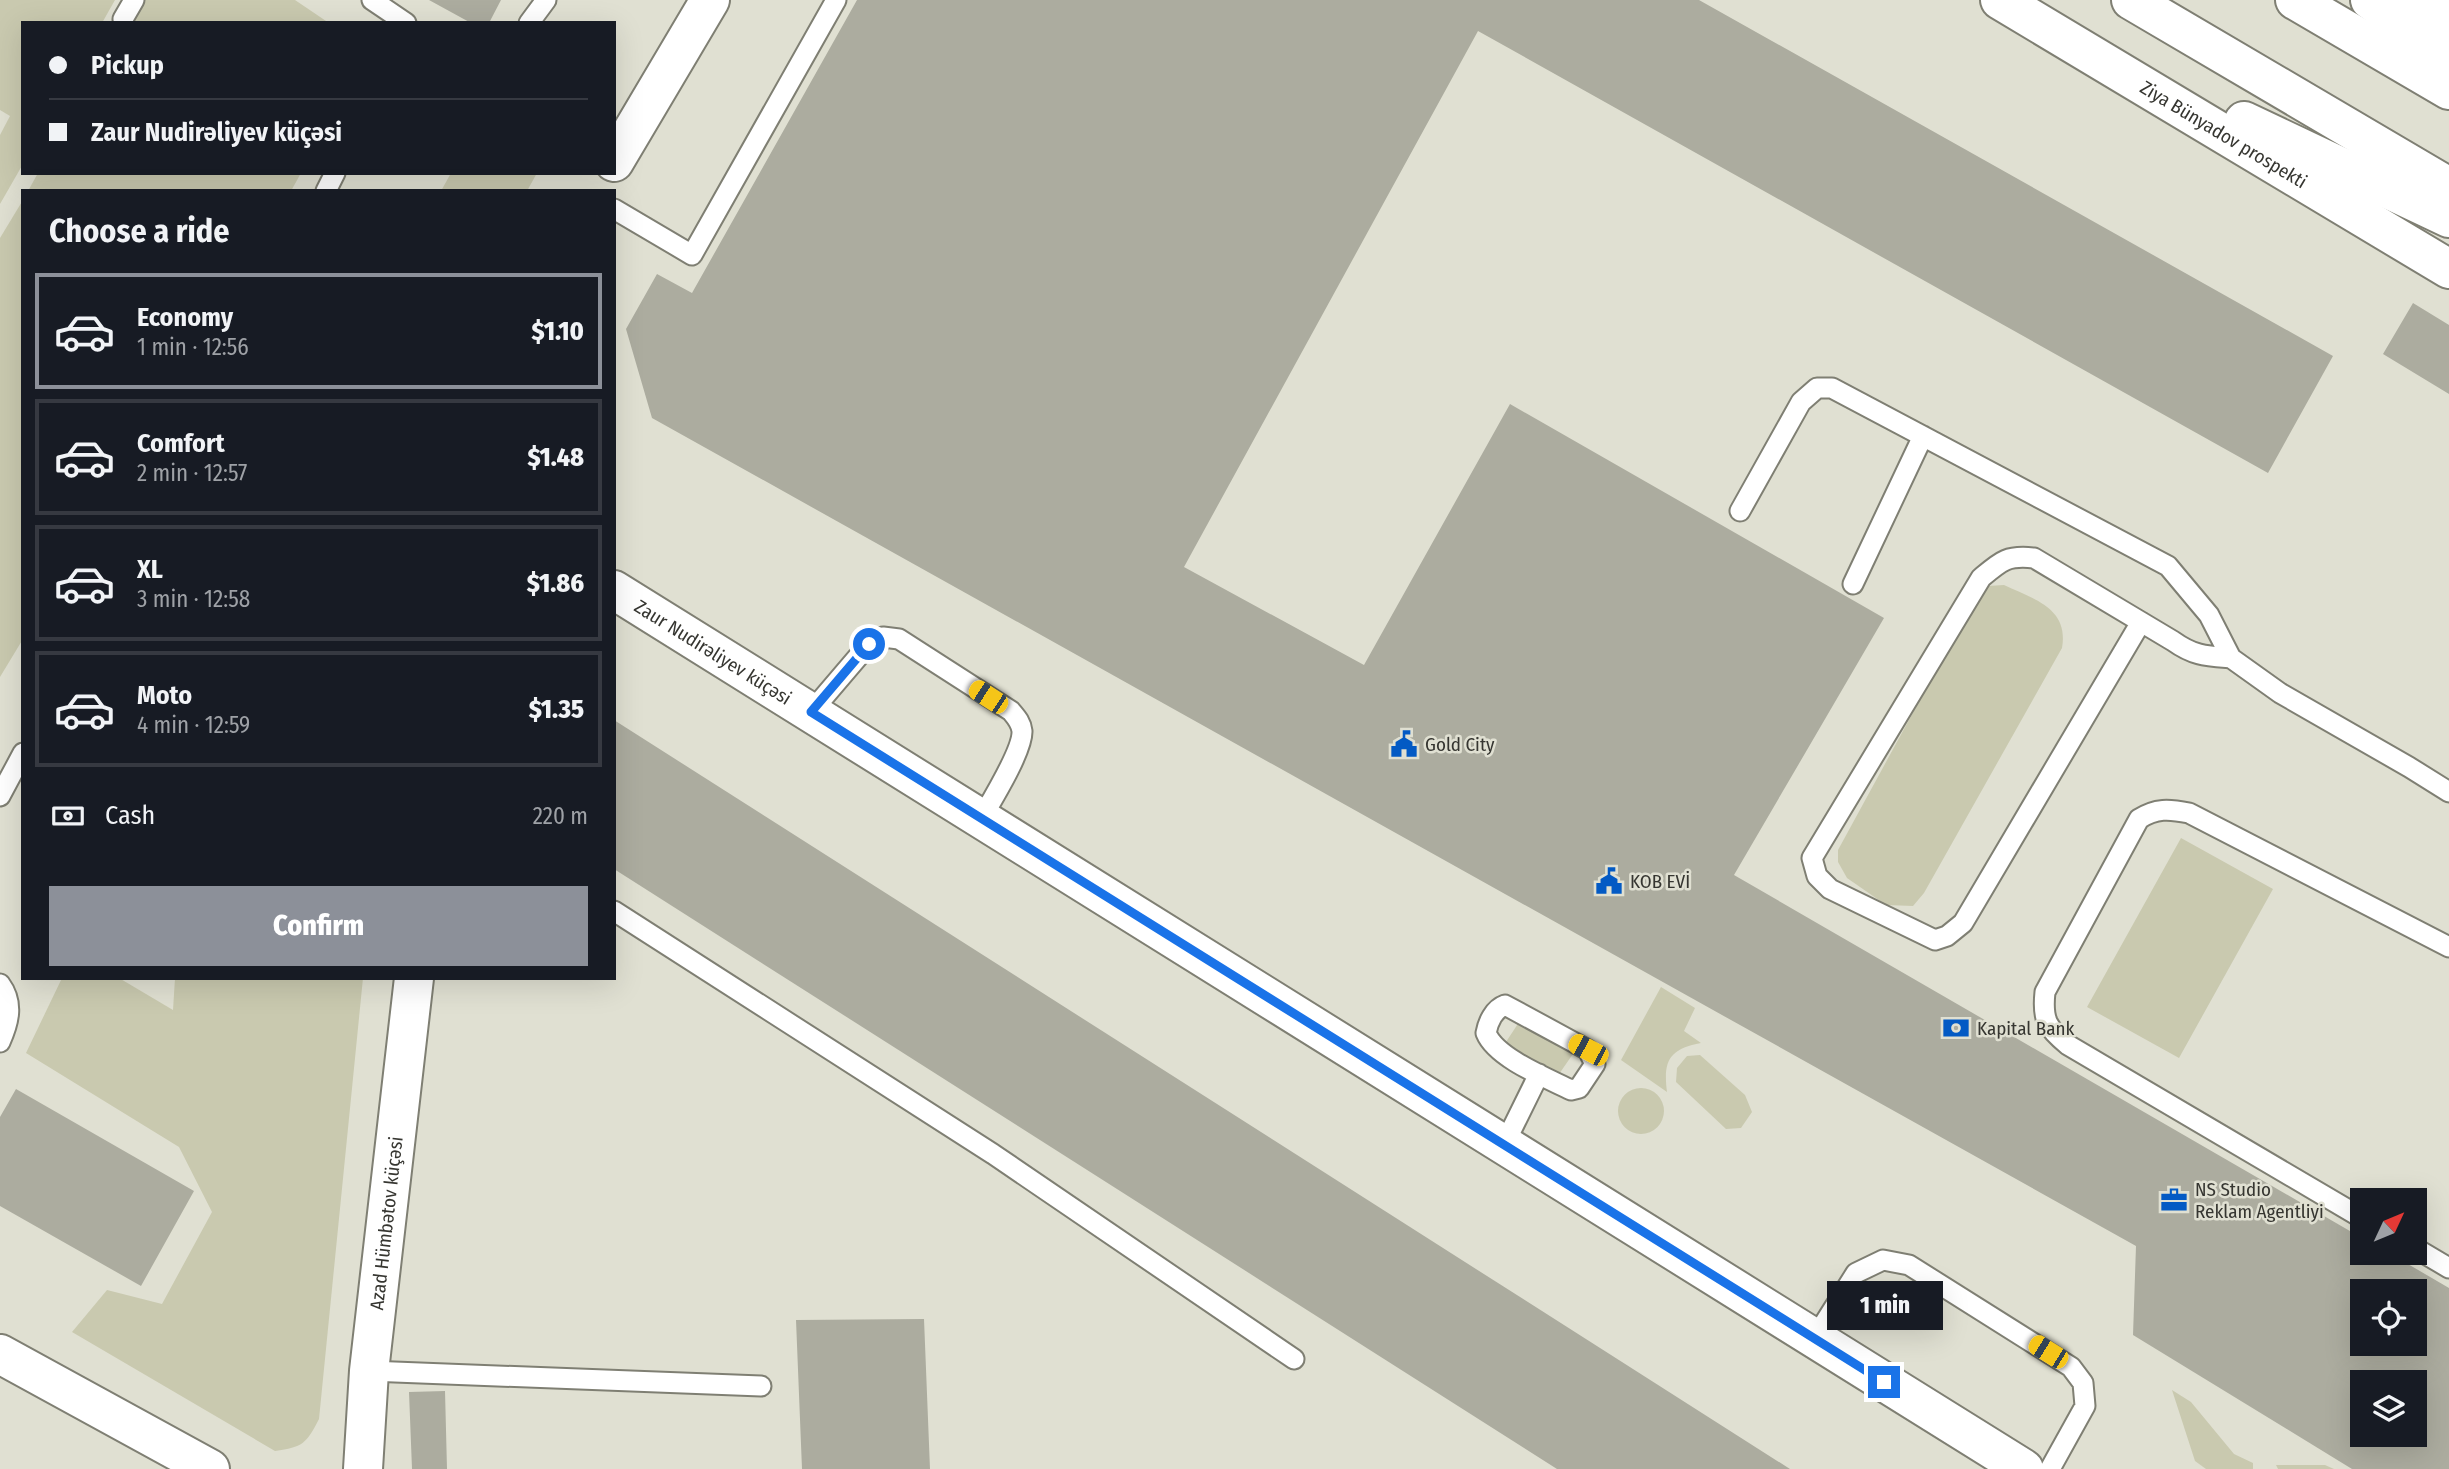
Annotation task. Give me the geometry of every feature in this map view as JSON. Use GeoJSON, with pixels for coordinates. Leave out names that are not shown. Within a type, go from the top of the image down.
{"type":"FeatureCollection","features":[{"type":"Feature","properties":{"kind":"street"},"geometry":{"type":"LineString","coordinates":[[616,159],[710,0]]}},
{"type":"Feature","properties":{"kind":"street","name":"Ziya Bünyadov prospekti"},"geometry":{"type":"LineString","coordinates":[[2000,0],[2024,11],[2449,269]]}},
{"type":"Feature","properties":{"kind":"street"},"geometry":{"type":"LineString","coordinates":[[2131,0],[2449,187]]}},
{"type":"Feature","properties":{"kind":"street"},"geometry":{"type":"LineString","coordinates":[[2295,0],[2449,90]]}},
{"type":"Feature","properties":{"kind":"street"},"geometry":{"type":"LineString","coordinates":[[2370,0],[2449,55]]}},
{"type":"Feature","properties":{"kind":"street"},"geometry":{"type":"LineString","coordinates":[[2024,11],[2449,218]]}},
{"type":"Feature","properties":{"kind":"street","name":"Zaur Nudirəliyev küçəsi"},"geometry":{"type":"LineString","coordinates":[[616,591],[2024,1469]]}},
{"type":"Feature","properties":{"kind":"street","name":"Azad Hümbətov küçəsi"},"geometry":{"type":"LineString","coordinates":[[363,1469],[369,1371],[414,980]]}},
{"type":"Feature","properties":{"kind":"street"},"geometry":{"type":"LineString","coordinates":[[0,1354],[210,1469]]}},
{"type":"Feature","properties":{"kind":"lane"},"geometry":{"type":"LineString","coordinates":[[123,19],[134,0]]}},
{"type":"Feature","properties":{"kind":"lane"},"geometry":{"type":"LineString","coordinates":[[372,0],[403,21]]}},
{"type":"Feature","properties":{"kind":"lane"},"geometry":{"type":"LineString","coordinates":[[530,21],[546,0]]}},
{"type":"Feature","properties":{"kind":"lane"},"geometry":{"type":"LineString","coordinates":[[616,210],[692,255],[836,0]]}},
{"type":"Feature","properties":{"kind":"lane"},"geometry":{"type":"LineString","coordinates":[[1740,511],[1801,402],[1817,388],[1832,388],[2168,566],[2209,615],[2231,658],[2280,693],[2449,792]]}},
{"type":"Feature","properties":{"kind":"lane"},"geometry":{"type":"LineString","coordinates":[[1853,584],[1923,436]]}},
{"type":"Feature","properties":{"kind":"lane"},"geometry":{"type":"LineString","coordinates":[[2141,622],[1962,923],[1947,936],[1934,940],[1829,889],[1817,876],[1812,858],[1981,578],[2013,555],[2034,558],[2141,622],[2187,651],[2201,656],[2231,658]]}},
{"type":"Feature","properties":{"kind":"lane"},"geometry":{"type":"LineString","coordinates":[[811,712],[869,644],[883,637],[899,639],[1011,711],[1019,720],[1022,732],[1007,775],[981,818]]}},
{"type":"Feature","properties":{"kind":"lane"},"geometry":{"type":"LineString","coordinates":[[0,796],[21,757]]}},
{"type":"Feature","properties":{"kind":"lane"},"geometry":{"type":"LineString","coordinates":[[2350,1210],[2068,1045],[2052,1032],[2043,1013],[2045,992],[2139,819],[2150,812],[2168,808],[2189,813],[2449,947]]}},
{"type":"Feature","properties":{"kind":"lane"},"geometry":{"type":"LineString","coordinates":[[616,912],[993,1154],[1294,1359]]}},
{"type":"Feature","properties":{"kind":"lane"},"geometry":{"type":"LineString","coordinates":[[0,984],[9,1004],[9,1022],[0,1042]]}},
{"type":"Feature","properties":{"kind":"lane"},"geometry":{"type":"LineString","coordinates":[[1505,1005],[1588,1050],[1595,1064],[1579,1088],[1572,1090],[1538,1074],[1493,1047],[1489,1041],[1486,1033],[1488,1025],[1501,1006],[1505,1005]]}},
{"type":"Feature","properties":{"kind":"lane"},"geometry":{"type":"LineString","coordinates":[[1504,1145],[1538,1074]]}},
{"type":"Feature","properties":{"kind":"lane"},"geometry":{"type":"LineString","coordinates":[[2427,1255],[2449,1268]]}},
{"type":"Feature","properties":{"kind":"lane"},"geometry":{"type":"LineString","coordinates":[[1815,1338],[1856,1273],[1883,1260],[1909,1265],[2071,1367],[2083,1384],[2085,1406],[2050,1469]]}},
{"type":"Feature","properties":{"kind":"lane"},"geometry":{"type":"LineString","coordinates":[[369,1371],[761,1386]]}},
{"type":"Feature","properties":{"kind":"green space"},"geometry":{"type":"Polygon","coordinates":[[[0,0],[115,0],[103,21],[21,21],[21,167],[0,204],[0,135],[10,116],[0,110],[0,0]]]}},
{"type":"Feature","properties":{"kind":"green space"},"geometry":{"type":"Polygon","coordinates":[[[141,0],[295,0],[326,21],[129,21],[141,0]]]}},
{"type":"Feature","properties":{"kind":"green space"},"geometry":{"type":"Polygon","coordinates":[[[37,175],[300,175],[292,189],[29,189],[37,175]]]}},
{"type":"Feature","properties":{"kind":"green space"},"geometry":{"type":"Polygon","coordinates":[[[450,175],[536,175],[528,189],[442,189],[450,175]]]}},
{"type":"Feature","properties":{"kind":"green space"},"geometry":{"type":"Polygon","coordinates":[[[21,203],[21,642],[0,677],[0,238],[21,203]]]}},
{"type":"Feature","properties":{"kind":"green space"},"geometry":{"type":"Polygon","coordinates":[[[2004,585],[2037,601],[2055,614],[2063,634],[2062,648],[1924,893],[1913,906],[1886,905],[1847,878],[1838,862],[1838,850],[1975,599],[1988,586],[2004,585]]]}},
{"type":"Feature","properties":{"kind":"green space"},"geometry":{"type":"Polygon","coordinates":[[[2181,838],[2273,889],[2179,1058],[2087,1007],[2181,838]]]}},
{"type":"Feature","properties":{"kind":"green space"},"geometry":{"type":"Polygon","coordinates":[[[61,980],[122,980],[173,1010],[175,980],[363,980],[319,1419],[303,1443],[275,1451],[72,1332],[107,1290],[162,1304],[212,1212],[179,1147],[26,1053],[61,980]]]}},
{"type":"Feature","properties":{"kind":"green space"},"geometry":{"type":"Polygon","coordinates":[[[1661,987],[1695,1008],[1684,1031],[1701,1043],[1682,1049],[1670,1058],[1666,1072],[1667,1092],[1621,1060],[1661,987]]]}},
{"type":"Feature","properties":{"kind":"green space"},"geometry":{"type":"Polygon","coordinates":[[[1523,1016],[1575,1051],[1557,1077],[1506,1042],[1523,1016]]]}},
{"type":"Feature","properties":{"kind":"green space"},"geometry":{"type":"Polygon","coordinates":[[[1700,1055],[1745,1095],[1752,1112],[1741,1128],[1726,1129],[1676,1082],[1677,1068],[1687,1056],[1700,1055]]]}},
{"type":"Feature","properties":{"kind":"green space"},"geometry":{"type":"Polygon","coordinates":[[[1641,1088],[1658,1094],[1664,1111],[1658,1128],[1641,1134],[1624,1128],[1618,1111],[1624,1094],[1641,1088]]]}},
{"type":"Feature","properties":{"kind":"green space"},"geometry":{"type":"Polygon","coordinates":[[[2172,1390],[2191,1402],[2234,1454],[2253,1463],[2253,1469],[2206,1469],[2195,1461],[2172,1390]]]}},
{"type":"Feature","properties":{"kind":"green space"},"geometry":{"type":"Polygon","coordinates":[[[2276,1465],[2325,1465],[2334,1469],[2278,1469],[2276,1465]]]}},
{"type":"Feature","properties":{"kind":"building"},"geometry":{"type":"Polygon","coordinates":[[[429,0],[501,0],[490,21],[467,21],[429,0]]]}},
{"type":"Feature","properties":{"kind":"building"},"geometry":{"type":"Polygon","coordinates":[[[857,0],[1699,0],[2333,356],[2268,473],[1478,31],[1184,567],[1364,665],[1510,404],[1884,618],[1734,875],[2350,1231],[2350,1265],[2410,1265],[2449,1288],[2449,1469],[2352,1469],[2133,1335],[2136,1246],[652,418],[626,329],[657,274],[692,293],[857,0]]]}},
{"type":"Feature","properties":{"kind":"building"},"geometry":{"type":"Polygon","coordinates":[[[2413,303],[2449,325],[2449,394],[2383,354],[2413,303]]]}},
{"type":"Feature","properties":{"kind":"building"},"geometry":{"type":"Polygon","coordinates":[[[616,721],[1790,1469],[1557,1469],[616,870],[616,721]]]}},
{"type":"Feature","properties":{"kind":"building"},"geometry":{"type":"Polygon","coordinates":[[[16,1089],[194,1191],[141,1286],[0,1206],[0,1117],[16,1089]]]}},
{"type":"Feature","properties":{"kind":"building"},"geometry":{"type":"Polygon","coordinates":[[[924,1319],[930,1469],[802,1469],[796,1320],[924,1319]]]}},
{"type":"Feature","properties":{"kind":"building"},"geometry":{"type":"Polygon","coordinates":[[[445,1391],[447,1469],[412,1469],[409,1392],[445,1391]]]}},
{"type":"Feature","properties":{"kind":"place","name":"Gold City"},"geometry":{"type":"Point","coordinates":[1404,744]}},
{"type":"Feature","properties":{"kind":"place","name":"KOB EVİ"},"geometry":{"type":"Point","coordinates":[1609,881]}},
{"type":"Feature","properties":{"kind":"place","name":"Kapital Bank"},"geometry":{"type":"Point","coordinates":[1956,1028]}},
{"type":"Feature","properties":{"kind":"place","name":"NS Studio Reklam Agentliyi"},"geometry":{"type":"Point","coordinates":[2174,1200]}},
{"type":"Feature","properties":{"kind":"route"},"geometry":{"type":"LineString","coordinates":[[869,644],[811,712],[1884,1382]]}}]}
